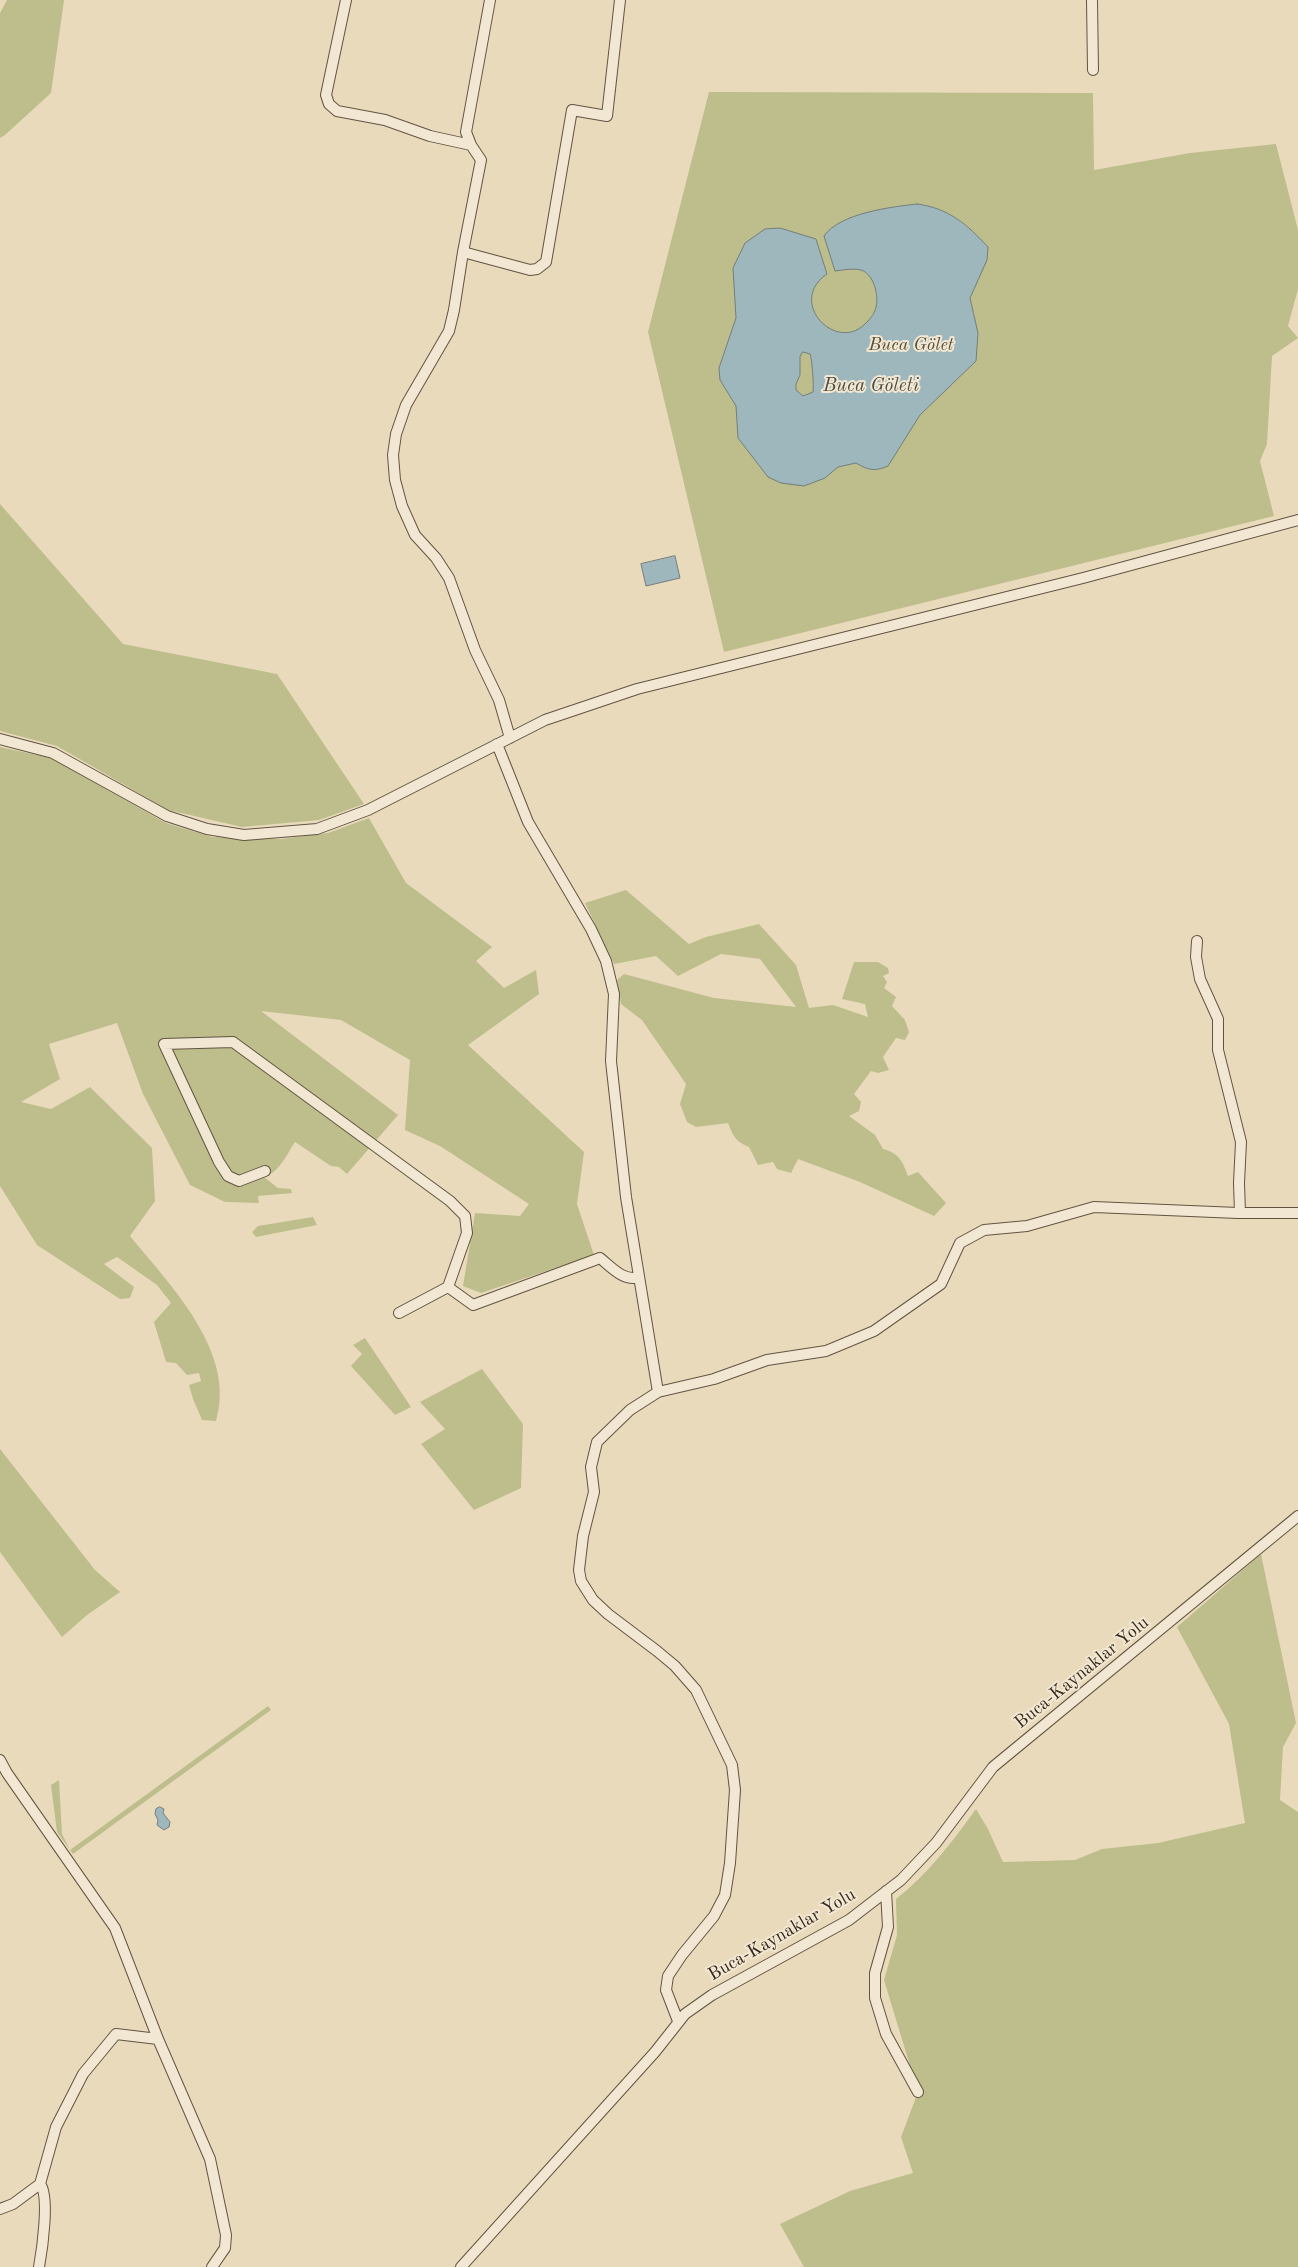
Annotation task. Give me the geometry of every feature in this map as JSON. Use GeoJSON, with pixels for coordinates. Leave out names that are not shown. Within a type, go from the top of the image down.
{"type":"FeatureCollection","features":[{"type":"Feature","properties":{"kind":"street"},"geometry":{"type":"LineString","coordinates":[[346,0],[326,95],[331,107],[337,110],[385,120],[430,136],[471,145]]}},
{"type":"Feature","properties":{"kind":"street"},"geometry":{"type":"LineString","coordinates":[[490,0],[466,132],[471,145],[481,160],[454,310],[449,331],[406,405],[396,434],[393,455],[395,480],[402,506],[415,535],[436,558],[449,578],[475,650],[499,700],[510,738]]}},
{"type":"Feature","properties":{"kind":"street"},"geometry":{"type":"LineString","coordinates":[[463,252],[530,270],[538,269],[546,262],[572,110],[607,116],[620,0]]}},
{"type":"Feature","properties":{"kind":"street"},"geometry":{"type":"LineString","coordinates":[[1092,0],[1092,70]]}},
{"type":"Feature","properties":{"kind":"street"},"geometry":{"type":"LineString","coordinates":[[0,740],[53,753],[167,816],[207,829],[244,835],[317,829],[368,810],[545,720],[637,689],[1083,578],[1298,520]]}},
{"type":"Feature","properties":{"kind":"street"},"geometry":{"type":"LineString","coordinates":[[497,744],[528,822],[592,930],[606,961],[614,994],[611,1061],[626,1197],[658,1392]]}},
{"type":"Feature","properties":{"kind":"street"},"geometry":{"type":"LineString","coordinates":[[1197,941],[1196,956],[1200,978],[1218,1018],[1218,1050],[1240,1142],[1240,1213]]}},
{"type":"Feature","properties":{"kind":"street"},"geometry":{"type":"LineString","coordinates":[[265,1171],[239,1181],[228,1176],[219,1162],[164,1044],[233,1042],[450,1201],[465,1216],[467,1233],[448,1287],[399,1313]]}},
{"type":"Feature","properties":{"kind":"street"},"geometry":{"type":"LineString","coordinates":[[678,2022],[666,1990],[668,1976],[682,1954],[714,1916],[725,1896],[730,1863],[735,1790],[732,1764],[696,1690],[663,1656],[593,1600],[582,1581],[579,1570],[583,1536],[594,1492],[592,1467],[597,1442],[630,1410],[658,1392],[714,1379],[767,1360],[826,1352],[874,1331],[941,1284],[960,1242],[984,1230],[1027,1226],[1094,1208],[1298,1213]]}},
{"type":"Feature","properties":{"kind":"street"},"geometry":{"type":"LineString","coordinates":[[448,1287],[473,1305],[600,1258],[625,1277],[632,1279],[639,1277]]}},
{"type":"Feature","properties":{"kind":"street","name":"Buca-Kaynaklar Yolu"},"geometry":{"type":"LineString","coordinates":[[462,2267],[654,2052],[685,2014],[712,1995],[849,1920],[901,1880],[936,1843],[993,1767],[1298,1516]]}},
{"type":"Feature","properties":{"kind":"street"},"geometry":{"type":"LineString","coordinates":[[0,1760],[7,1773],[114,1928],[158,2039],[210,2159],[226,2235],[225,2248],[212,2267]]}},
{"type":"Feature","properties":{"kind":"street"},"geometry":{"type":"LineString","coordinates":[[886,1891],[888,1927],[875,1973],[875,1998],[886,2034],[918,2092]]}},
{"type":"Feature","properties":{"kind":"street"},"geometry":{"type":"LineString","coordinates":[[0,2209],[13,2204],[40,2184],[56,2127],[83,2074],[116,2034],[158,2039]]}},
{"type":"Feature","properties":{"kind":"street"},"geometry":{"type":"LineString","coordinates":[[39,2267],[44,2215],[44,2191],[40,2184]]}},
{"type":"Feature","properties":{"kind":"green space"},"geometry":{"type":"Polygon","coordinates":[[[7,0],[64,0],[51,93],[0,138],[0,13],[7,0]]]}},
{"type":"Feature","properties":{"kind":"green space","name":"Buca Gölet"},"geometry":{"type":"Polygon","coordinates":[[[709,92],[1093,93],[1094,170],[1190,153],[1276,144],[1298,230],[1298,289],[1288,326],[1298,338],[1272,356],[1267,444],[1260,461],[1274,516],[724,652],[648,332],[709,92]]]}},
{"type":"Feature","properties":{"kind":"green space"},"geometry":{"type":"Polygon","coordinates":[[[0,504],[123,644],[277,674],[364,804],[319,820],[242,827],[168,810],[57,746],[0,731],[0,504]]]}},
{"type":"Feature","properties":{"kind":"green space"},"geometry":{"type":"Polygon","coordinates":[[[0,747],[51,758],[166,823],[212,837],[281,839],[328,833],[369,818],[406,883],[492,947],[476,961],[504,988],[536,970],[539,994],[468,1045],[584,1152],[577,1204],[594,1255],[481,1293],[463,1286],[475,1213],[520,1216],[529,1204],[440,1146],[405,1130],[410,1060],[341,1020],[261,1011],[398,1115],[347,1174],[339,1167],[331,1166],[295,1142],[274,1172],[264,1177],[278,1188],[291,1189],[292,1193],[258,1196],[259,1203],[225,1202],[190,1185],[143,1094],[117,1023],[49,1044],[60,1079],[21,1102],[51,1109],[90,1087],[152,1148],[155,1201],[130,1236],[180,1298],[196,1321],[209,1345],[217,1370],[220,1395],[216,1421],[202,1420],[189,1385],[201,1381],[199,1373],[187,1375],[176,1363],[166,1362],[154,1322],[171,1303],[157,1285],[117,1257],[104,1264],[134,1287],[130,1298],[120,1299],[37,1245],[0,1186],[0,747]]]}},
{"type":"Feature","properties":{"kind":"green space"},"geometry":{"type":"Polygon","coordinates":[[[626,890],[689,944],[706,937],[759,924],[796,965],[809,1008],[833,1005],[868,1017],[865,1004],[842,999],[854,962],[878,962],[888,968],[889,973],[883,976],[887,982],[884,988],[896,997],[892,1006],[905,1020],[909,1032],[905,1040],[896,1038],[883,1057],[889,1070],[878,1073],[871,1071],[854,1094],[861,1102],[859,1111],[849,1116],[875,1135],[883,1149],[897,1156],[908,1176],[918,1172],[946,1203],[934,1216],[860,1182],[798,1159],[791,1173],[777,1169],[773,1162],[758,1165],[749,1147],[735,1138],[728,1123],[696,1127],[687,1122],[680,1104],[686,1084],[642,1020],[621,1004],[617,980],[624,974],[714,998],[796,1007],[760,959],[721,954],[678,976],[656,956],[614,964],[585,903],[626,890]]]}},
{"type":"Feature","properties":{"kind":"green space"},"geometry":{"type":"Polygon","coordinates":[[[313,1217],[317,1225],[256,1237],[252,1232],[258,1226],[313,1217]]]}},
{"type":"Feature","properties":{"kind":"green space"},"geometry":{"type":"Polygon","coordinates":[[[365,1338],[411,1407],[395,1415],[351,1366],[362,1354],[353,1345],[365,1338]]]}},
{"type":"Feature","properties":{"kind":"green space"},"geometry":{"type":"Polygon","coordinates":[[[482,1369],[523,1424],[521,1488],[474,1510],[421,1444],[445,1429],[420,1402],[482,1369]]]}},
{"type":"Feature","properties":{"kind":"green space"},"geometry":{"type":"Polygon","coordinates":[[[0,1449],[95,1570],[120,1592],[87,1615],[62,1637],[0,1552],[0,1449]]]}},
{"type":"Feature","properties":{"kind":"green space"},"geometry":{"type":"Polygon","coordinates":[[[1261,1554],[1296,1723],[1283,1747],[1280,1800],[1298,1812],[1298,2267],[804,2267],[780,2224],[850,2191],[913,2173],[901,2137],[918,2092],[884,1980],[897,1935],[896,1899],[929,1868],[976,1809],[988,1829],[1003,1862],[1075,1860],[1102,1849],[1158,1843],[1245,1823],[1229,1724],[1177,1627],[1261,1554]]]}},
{"type":"Feature","properties":{"kind":"green space"},"geometry":{"type":"Polygon","coordinates":[[[268,1706],[271,1710],[73,1854],[70,1850],[268,1706]]]}},
{"type":"Feature","properties":{"kind":"green space"},"geometry":{"type":"Polygon","coordinates":[[[59,1780],[62,1834],[70,1850],[57,1832],[51,1785],[59,1780]]]}},
{"type":"Feature","properties":{"kind":"water","name":"Buca Göleti"},"geometry":{"type":"Polygon","coordinates":[[[917,204],[948,213],[964,224],[988,247],[987,260],[970,298],[978,333],[976,361],[920,415],[888,466],[871,469],[856,463],[838,467],[825,478],[804,486],[781,483],[768,477],[738,438],[736,406],[720,380],[719,368],[736,318],[733,268],[745,243],[765,229],[780,228],[816,239],[827,274],[816,285],[812,297],[813,309],[819,320],[829,328],[840,332],[852,332],[864,325],[875,310],[877,302],[875,286],[866,272],[861,270],[835,271],[824,236],[842,222],[867,212],[917,204]],[[803,352],[800,357],[800,375],[796,384],[796,390],[803,396],[813,392],[810,354],[803,352]]]}},
{"type":"Feature","properties":{"kind":"water"},"geometry":{"type":"Polygon","coordinates":[[[675,556],[680,578],[646,586],[641,564],[675,556]]]}},
{"type":"Feature","properties":{"kind":"water"},"geometry":{"type":"Polygon","coordinates":[[[160,1807],[164,1809],[163,1813],[170,1822],[169,1827],[164,1830],[157,1825],[158,1820],[155,1814],[156,1809],[160,1807]]]}}]}
